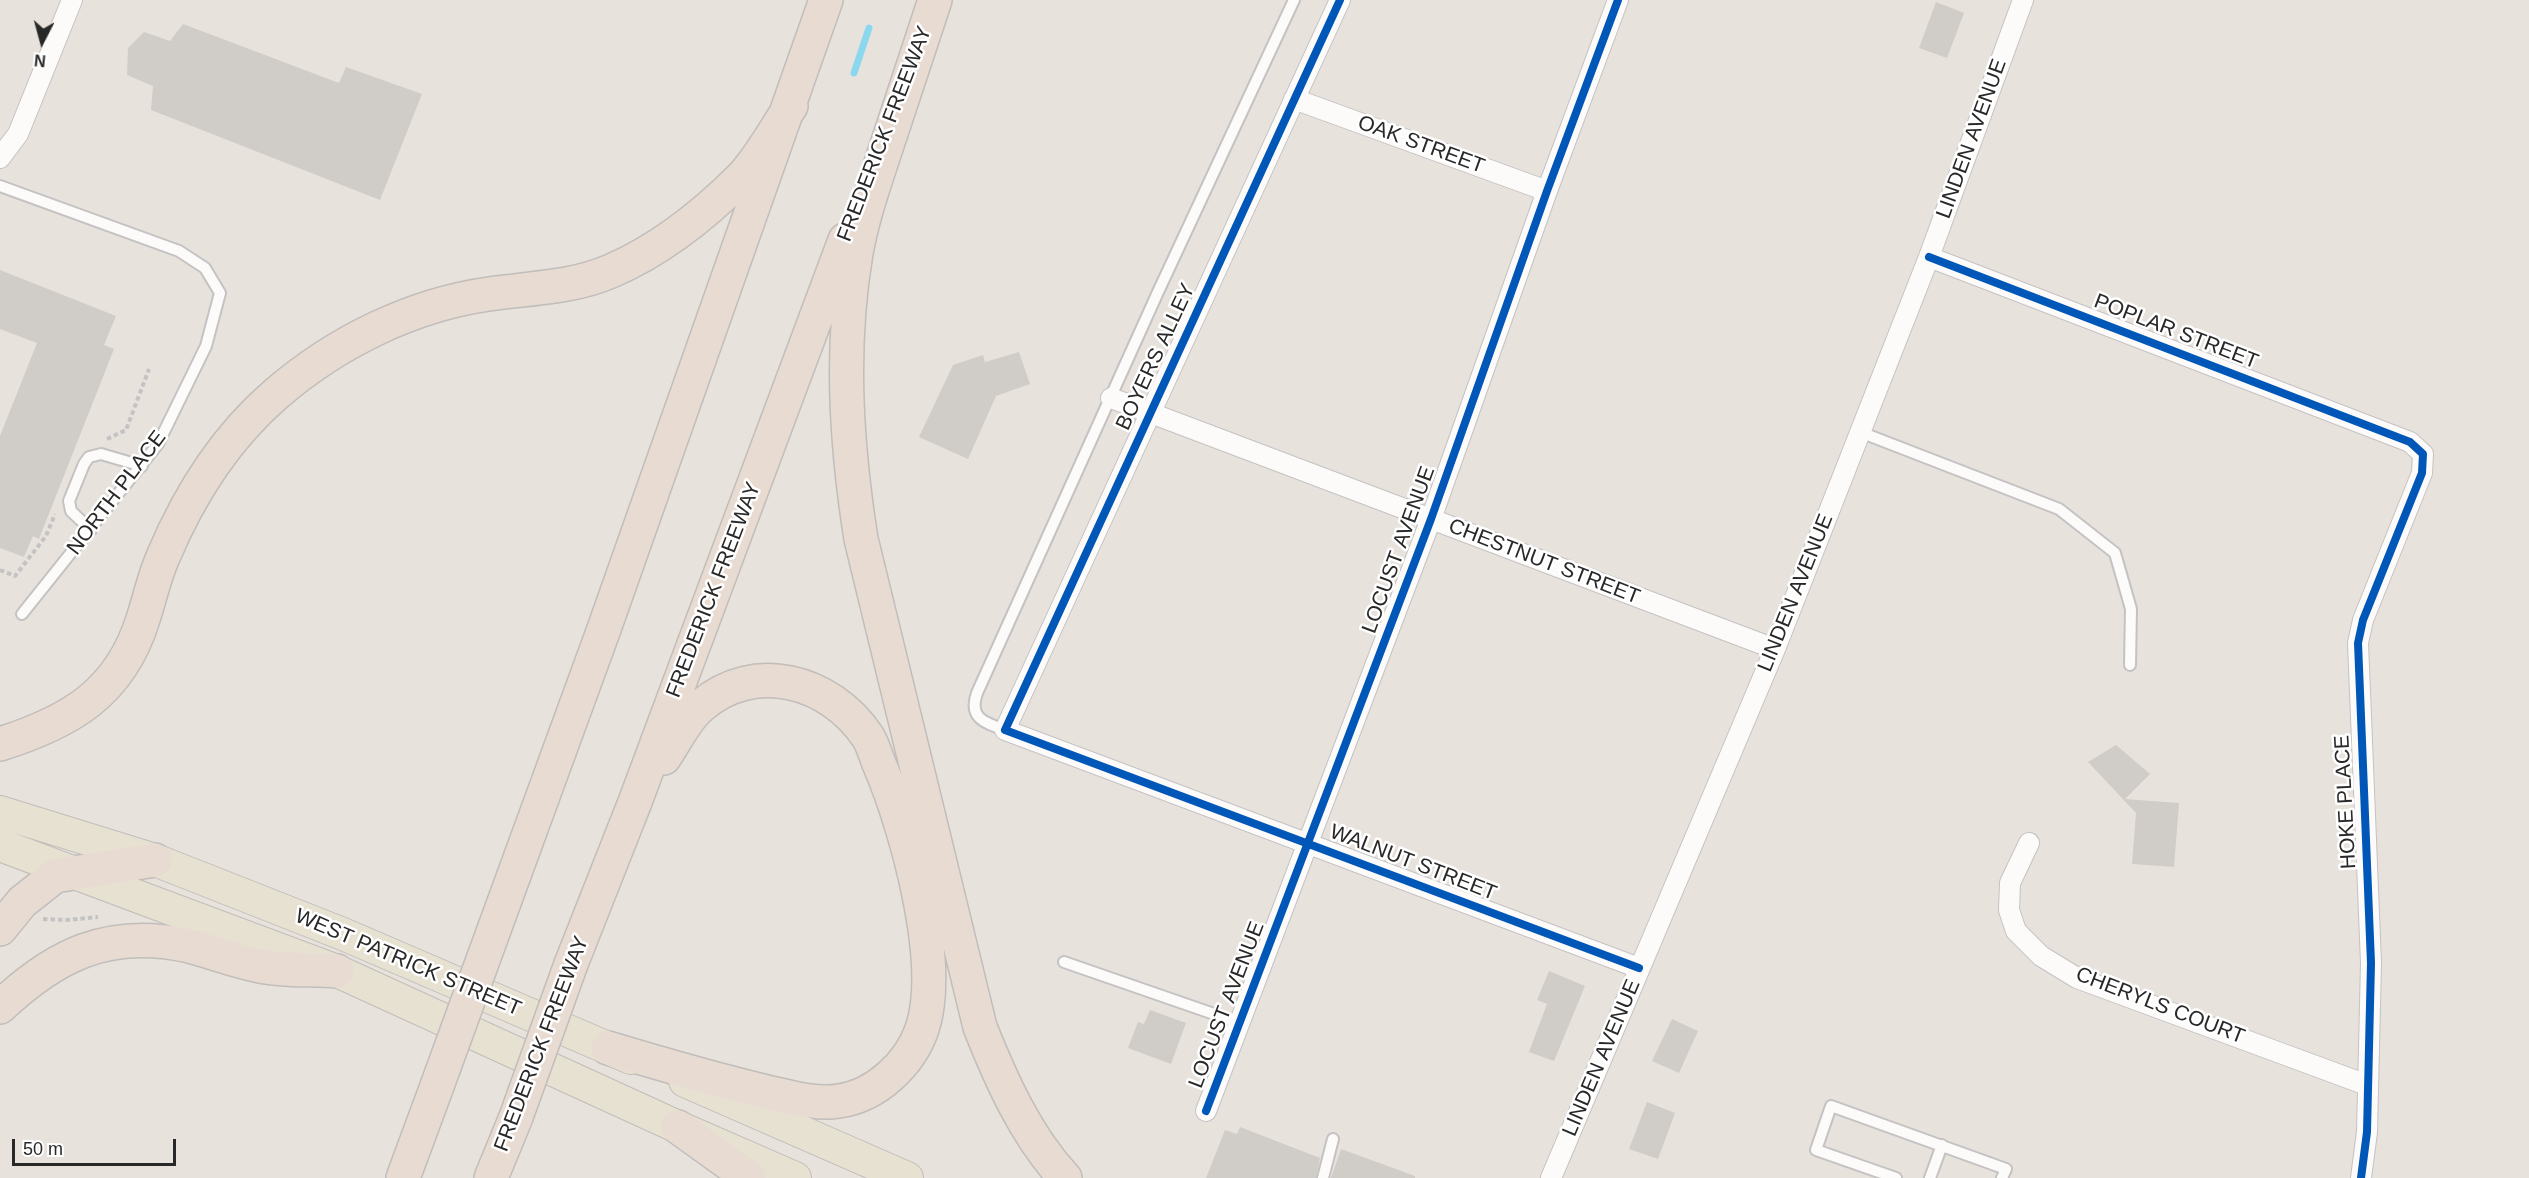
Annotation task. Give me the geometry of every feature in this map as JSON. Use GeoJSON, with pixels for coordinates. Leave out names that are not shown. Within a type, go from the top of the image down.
{"type":"FeatureCollection","features":[{"type":"Feature","properties":{"kind":"highway"},"geometry":{"type":"LineString","coordinates":[[403,1178],[597,648],[791,106],[826,0]]}},
{"type":"Feature","properties":{"kind":"highway"},"geometry":{"type":"LineString","coordinates":[[935,0],[868,200],[856,253],[846,374],[851,479],[861,539],[980,1027],[993,1061],[1019,1111],[1034,1137],[1065,1178]]}},
{"type":"Feature","properties":{"kind":"highway","name":"FREDERICK FREEWAY"},"geometry":{"type":"LineString","coordinates":[[491,1178],[516,1117],[571,964],[635,802],[935,0]]}},
{"type":"Feature","properties":{"kind":"highway"},"geometry":{"type":"LineString","coordinates":[[0,744],[32,735],[70,716],[103,689],[117,672],[136,638],[162,559],[197,488],[245,423],[299,375],[369,332],[408,315],[486,294],[557,287],[609,272],[641,256],[680,231],[743,176],[791,106]]}},
{"type":"Feature","properties":{"kind":"highway"},"geometry":{"type":"LineString","coordinates":[[608,1048],[717,1080],[809,1101],[840,1101],[870,1091],[893,1074],[911,1052],[921,1031],[927,1010],[929,981],[927,954],[917,887],[894,798],[868,737],[845,710],[819,693],[795,684],[769,679],[742,682],[718,693],[699,708],[635,802]]}},
{"type":"Feature","properties":{"kind":"highway"},"geometry":{"type":"LineString","coordinates":[[0,929],[22,902],[55,876],[155,860]]}},
{"type":"Feature","properties":{"kind":"highway"},"geometry":{"type":"LineString","coordinates":[[0,1007],[25,983],[52,964],[76,952],[109,943],[136,939],[158,940],[186,946],[261,966],[337,971]]}},
{"type":"Feature","properties":{"kind":"highway"},"geometry":{"type":"LineString","coordinates":[[678,1127],[749,1178]]}},
{"type":"Feature","properties":{"kind":"main road","name":"WEST PATRICK STREET"},"geometry":{"type":"LineString","coordinates":[[0,812],[155,860],[343,933],[907,1178]]}},
{"type":"Feature","properties":{"kind":"main road","name":"WEST PATRICK STREET"},"geometry":{"type":"LineString","coordinates":[[0,845],[337,971],[795,1178]]}},
{"type":"Feature","properties":{"kind":"street"},"geometry":{"type":"LineString","coordinates":[[0,158],[18,134],[72,0]]}},
{"type":"Feature","properties":{"kind":"street","name":"BOYERS ALLEY"},"geometry":{"type":"LineString","coordinates":[[1005,730],[1340,0]]}},
{"type":"Feature","properties":{"kind":"street","name":"LOCUST AVENUE"},"geometry":{"type":"LineString","coordinates":[[1206,1111],[1431,519],[1547,191],[1618,0]]}},
{"type":"Feature","properties":{"kind":"street","name":"LINDEN AVENUE"},"geometry":{"type":"LineString","coordinates":[[1551,1178],[1775,649],[1929,257],[2023,0]]}},
{"type":"Feature","properties":{"kind":"street","name":"OAK STREET"},"geometry":{"type":"LineString","coordinates":[[1294,99],[1547,191]]}},
{"type":"Feature","properties":{"kind":"street","name":"POPLAR STREET"},"geometry":{"type":"LineString","coordinates":[[1929,257],[2410,442]]}},
{"type":"Feature","properties":{"kind":"street","name":"CHESTNUT STREET"},"geometry":{"type":"LineString","coordinates":[[1111,398],[1775,649]]}},
{"type":"Feature","properties":{"kind":"street","name":"HOKE PLACE"},"geometry":{"type":"LineString","coordinates":[[2361,1178],[2367,1132],[2371,963],[2358,643],[2363,620],[2422,473],[2423,454],[2410,442]]}},
{"type":"Feature","properties":{"kind":"street","name":"WALNUT STREET"},"geometry":{"type":"LineString","coordinates":[[1005,730],[1639,968]]}},
{"type":"Feature","properties":{"kind":"street","name":"CHERYLS COURT"},"geometry":{"type":"LineString","coordinates":[[2029,843],[2010,883],[2009,910],[2016,931],[2041,956],[2077,978],[2367,1085]]}},
{"type":"Feature","properties":{"kind":"lane"},"geometry":{"type":"LineString","coordinates":[[1005,730],[986,723],[975,713],[973,703],[1294,0]]}},
{"type":"Feature","properties":{"kind":"lane","name":"NORTH PLACE"},"geometry":{"type":"LineString","coordinates":[[0,186],[179,251],[205,268],[220,293],[206,346],[158,444],[22,614]]}},
{"type":"Feature","properties":{"kind":"lane"},"geometry":{"type":"LineString","coordinates":[[1860,432],[2059,509],[2115,553],[2131,609],[2130,665]]}},
{"type":"Feature","properties":{"kind":"lane"},"geometry":{"type":"LineString","coordinates":[[91,530],[71,512],[69,501],[89,457],[101,454],[142,466]]}},
{"type":"Feature","properties":{"kind":"lane"},"geometry":{"type":"LineString","coordinates":[[1065,962],[1240,1023]]}},
{"type":"Feature","properties":{"kind":"lane"},"geometry":{"type":"LineString","coordinates":[[1896,1178],[1816,1150],[1831,1106],[2006,1169],[2002,1178]]}},
{"type":"Feature","properties":{"kind":"lane"},"geometry":{"type":"LineString","coordinates":[[1323,1178],[1334,1139]]}},
{"type":"Feature","properties":{"kind":"lane"},"geometry":{"type":"LineString","coordinates":[[1930,1178],[1942,1145]]}},
{"type":"Feature","properties":{"kind":"building"},"geometry":{"type":"Polygon","coordinates":[[[1936,2],[1964,13],[1947,58],[1919,48],[1936,2]]]}},
{"type":"Feature","properties":{"kind":"building"},"geometry":{"type":"Polygon","coordinates":[[[183,24],[339,83],[346,67],[422,94],[380,200],[151,110],[153,86],[127,75],[128,48],[144,32],[170,41],[183,24]]]}},
{"type":"Feature","properties":{"kind":"building"},"geometry":{"type":"Polygon","coordinates":[[[0,270],[116,316],[104,345],[114,349],[39,539],[33,536],[24,557],[0,548],[0,436],[37,343],[0,329],[0,270]]]}},
{"type":"Feature","properties":{"kind":"building"},"geometry":{"type":"Polygon","coordinates":[[[1019,352],[1030,384],[996,396],[968,459],[919,437],[953,365],[983,355],[985,362],[1019,352]]]}},
{"type":"Feature","properties":{"kind":"building"},"geometry":{"type":"Polygon","coordinates":[[[2116,745],[2150,774],[2125,799],[2179,803],[2174,867],[2132,864],[2136,813],[2088,762],[2116,745]]]}},
{"type":"Feature","properties":{"kind":"building"},"geometry":{"type":"Polygon","coordinates":[[[1549,971],[1585,986],[1554,1061],[1529,1052],[1547,1004],[1537,1000],[1549,971]]]}},
{"type":"Feature","properties":{"kind":"building"},"geometry":{"type":"Polygon","coordinates":[[[1150,1010],[1186,1023],[1171,1064],[1128,1048],[1138,1022],[1144,1024],[1150,1010]]]}},
{"type":"Feature","properties":{"kind":"building"},"geometry":{"type":"Polygon","coordinates":[[[1672,1019],[1698,1031],[1679,1073],[1652,1061],[1672,1019]]]}},
{"type":"Feature","properties":{"kind":"building"},"geometry":{"type":"Polygon","coordinates":[[[1647,1102],[1675,1113],[1658,1159],[1629,1149],[1647,1102]]]}},
{"type":"Feature","properties":{"kind":"building"},"geometry":{"type":"Polygon","coordinates":[[[1240,1127],[1320,1158],[1316,1178],[1206,1178],[1225,1130],[1237,1134],[1240,1127]]]}},
{"type":"Feature","properties":{"kind":"building"},"geometry":{"type":"Polygon","coordinates":[[[1341,1149],[1415,1176],[1415,1178],[1331,1178],[1341,1149]]]}},
{"type":"Feature","properties":{"kind":"waterway"},"geometry":{"type":"LineString","coordinates":[[854,73],[869,28]]}},
{"type":"Feature","properties":{"kind":"cycle path"},"geometry":{"type":"LineString","coordinates":[[1340,0],[1005,730],[1639,968]]}},
{"type":"Feature","properties":{"kind":"cycle path"},"geometry":{"type":"LineString","coordinates":[[1206,1111],[1431,519],[1547,191],[1618,0]]}},
{"type":"Feature","properties":{"kind":"cycle path"},"geometry":{"type":"LineString","coordinates":[[1929,257],[2410,442],[2423,454],[2422,473],[2363,620],[2358,643],[2371,963],[2367,1132],[2361,1178]]}}]}
